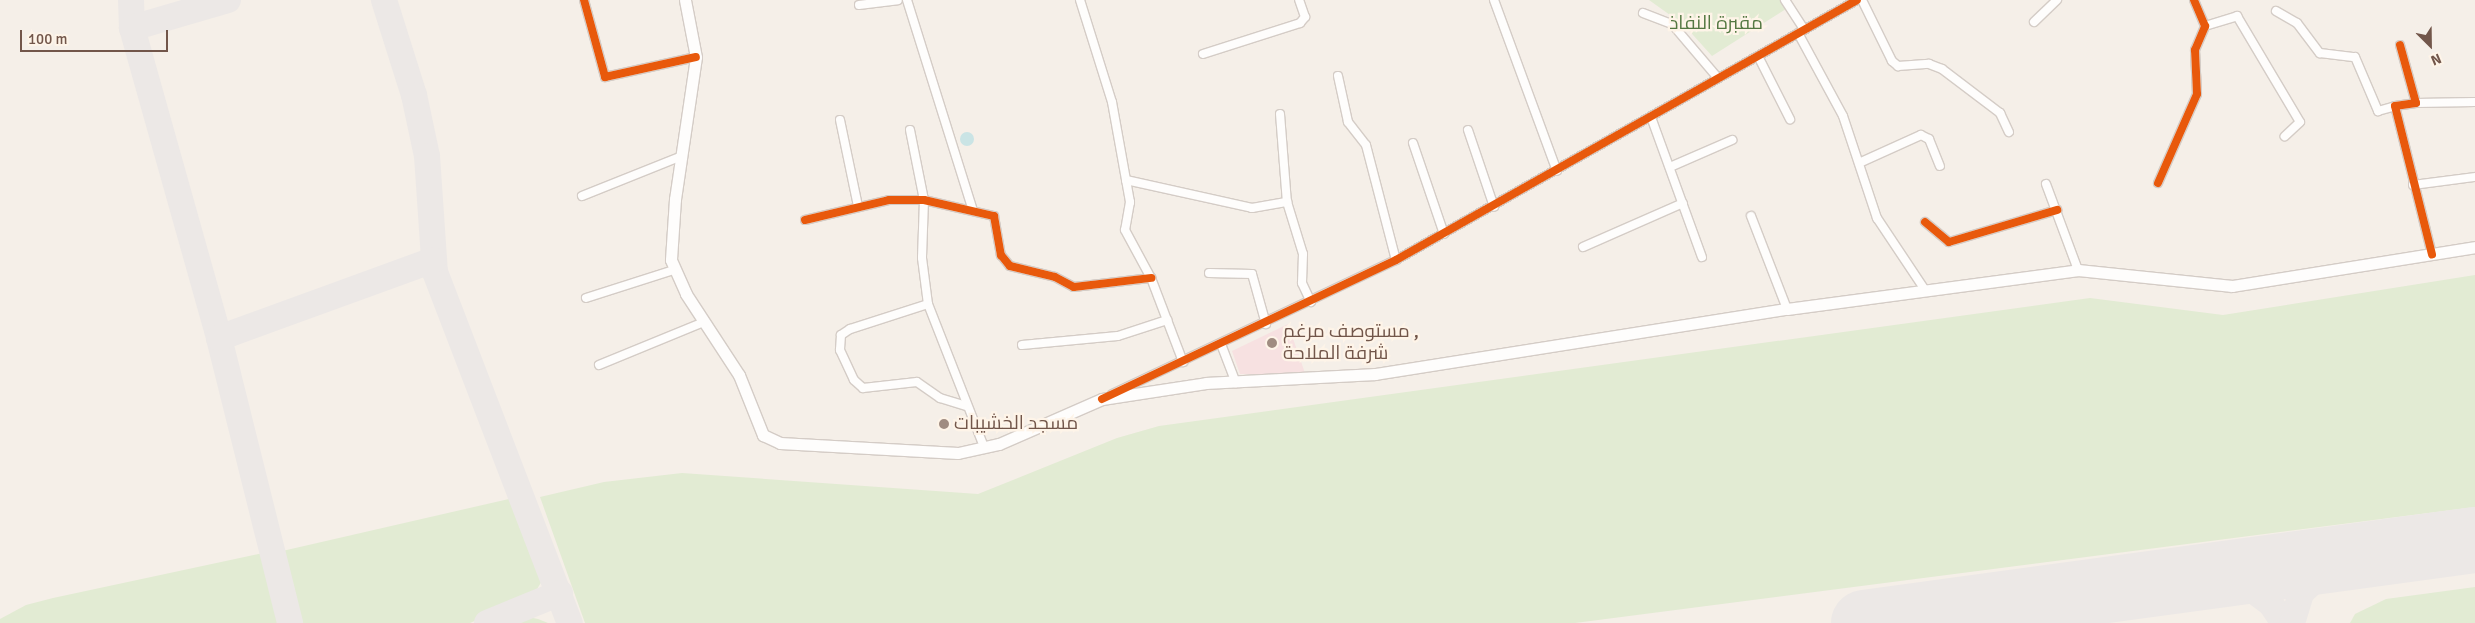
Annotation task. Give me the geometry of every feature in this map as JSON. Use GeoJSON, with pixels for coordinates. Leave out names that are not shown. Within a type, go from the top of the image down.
{"type":"FeatureCollection","features":[{"type":"Feature","properties":{"kind":"main road"},"geometry":{"type":"LineString","coordinates":[[685,0],[696,57],[671,232],[674,270],[738,375],[759,429],[771,441],[932,454],[984,447],[1102,399],[1236,383],[1376,374],[1787,309],[2078,270],[2232,286],[2475,247]]}},
{"type":"Feature","properties":{"kind":"street"},"geometry":{"type":"LineString","coordinates":[[584,0],[605,77],[696,57]]}},
{"type":"Feature","properties":{"kind":"street"},"geometry":{"type":"LineString","coordinates":[[859,5],[898,0]]}},
{"type":"Feature","properties":{"kind":"street"},"geometry":{"type":"LineString","coordinates":[[907,0],[973,210]]}},
{"type":"Feature","properties":{"kind":"street"},"geometry":{"type":"LineString","coordinates":[[1080,0],[1109,86],[1131,210],[1124,227],[1151,278],[1183,362]]}},
{"type":"Feature","properties":{"kind":"street"},"geometry":{"type":"LineString","coordinates":[[1203,54],[1300,23],[1305,17],[1299,0]]}},
{"type":"Feature","properties":{"kind":"street"},"geometry":{"type":"LineString","coordinates":[[1494,0],[1557,171]]}},
{"type":"Feature","properties":{"kind":"street"},"geometry":{"type":"LineString","coordinates":[[1784,0],[1843,116],[1876,218],[1925,290]]}},
{"type":"Feature","properties":{"kind":"street"},"geometry":{"type":"LineString","coordinates":[[1102,399],[1266,324],[1396,260],[1494,207],[1857,0]]}},
{"type":"Feature","properties":{"kind":"street"},"geometry":{"type":"LineString","coordinates":[[1862,0],[1894,63],[1929,64],[1942,69],[2000,113],[2009,132]]}},
{"type":"Feature","properties":{"kind":"street"},"geometry":{"type":"LineString","coordinates":[[2034,22],[2057,0]]}},
{"type":"Feature","properties":{"kind":"street"},"geometry":{"type":"LineString","coordinates":[[2158,183],[2193,109],[2195,50],[2205,26],[2194,0]]}},
{"type":"Feature","properties":{"kind":"street"},"geometry":{"type":"LineString","coordinates":[[2276,11],[2297,22],[2320,53],[2355,57],[2378,111],[2416,103],[2475,102]]}},
{"type":"Feature","properties":{"kind":"street"},"geometry":{"type":"LineString","coordinates":[[1643,13],[1678,28],[1718,78]]}},
{"type":"Feature","properties":{"kind":"street"},"geometry":{"type":"LineString","coordinates":[[2205,26],[2238,16],[2300,122],[2285,136]]}},
{"type":"Feature","properties":{"kind":"street"},"geometry":{"type":"LineString","coordinates":[[2400,44],[2416,103]]}},
{"type":"Feature","properties":{"kind":"street"},"geometry":{"type":"LineString","coordinates":[[1758,56],[1790,119]]}},
{"type":"Feature","properties":{"kind":"street"},"geometry":{"type":"LineString","coordinates":[[1338,76],[1348,122],[1366,146],[1396,260]]}},
{"type":"Feature","properties":{"kind":"street"},"geometry":{"type":"LineString","coordinates":[[2395,106],[2413,185],[2432,254]]}},
{"type":"Feature","properties":{"kind":"street"},"geometry":{"type":"LineString","coordinates":[[1280,114],[1286,202],[1303,254],[1302,284],[1311,302]]}},
{"type":"Feature","properties":{"kind":"street"},"geometry":{"type":"LineString","coordinates":[[1651,117],[1702,257]]}},
{"type":"Feature","properties":{"kind":"street"},"geometry":{"type":"LineString","coordinates":[[840,120],[858,206]]}},
{"type":"Feature","properties":{"kind":"street"},"geometry":{"type":"LineString","coordinates":[[910,130],[924,200],[922,258],[928,304],[966,406],[984,447]]}},
{"type":"Feature","properties":{"kind":"street"},"geometry":{"type":"LineString","coordinates":[[1468,130],[1494,207]]}},
{"type":"Feature","properties":{"kind":"street"},"geometry":{"type":"LineString","coordinates":[[1859,163],[1921,135],[1929,139],[1940,166]]}},
{"type":"Feature","properties":{"kind":"street"},"geometry":{"type":"LineString","coordinates":[[1670,167],[1732,140]]}},
{"type":"Feature","properties":{"kind":"street"},"geometry":{"type":"LineString","coordinates":[[1413,143],[1444,234]]}},
{"type":"Feature","properties":{"kind":"street"},"geometry":{"type":"LineString","coordinates":[[582,196],[682,156]]}},
{"type":"Feature","properties":{"kind":"street"},"geometry":{"type":"LineString","coordinates":[[2413,185],[2475,177]]}},
{"type":"Feature","properties":{"kind":"street"},"geometry":{"type":"LineString","coordinates":[[1126,180],[1252,208],[1286,202]]}},
{"type":"Feature","properties":{"kind":"street"},"geometry":{"type":"LineString","coordinates":[[2046,184],[2078,270]]}},
{"type":"Feature","properties":{"kind":"street"},"geometry":{"type":"LineString","coordinates":[[805,220],[858,206],[924,200],[994,216],[1001,255],[1010,266],[1055,277],[1074,287],[1151,278]]}},
{"type":"Feature","properties":{"kind":"street"},"geometry":{"type":"LineString","coordinates":[[1583,247],[1683,203]]}},
{"type":"Feature","properties":{"kind":"street"},"geometry":{"type":"LineString","coordinates":[[1924,222],[1949,242],[2057,210]]}},
{"type":"Feature","properties":{"kind":"street"},"geometry":{"type":"LineString","coordinates":[[1750,216],[1787,309]]}},
{"type":"Feature","properties":{"kind":"street"},"geometry":{"type":"LineString","coordinates":[[586,298],[674,270]]}},
{"type":"Feature","properties":{"kind":"street"},"geometry":{"type":"LineString","coordinates":[[1209,273],[1252,274],[1266,324]]}},
{"type":"Feature","properties":{"kind":"street"},"geometry":{"type":"LineString","coordinates":[[928,304],[850,329],[841,335],[840,350],[854,380],[863,388],[917,382],[940,398],[966,406]]}},
{"type":"Feature","properties":{"kind":"street"},"geometry":{"type":"LineString","coordinates":[[1022,345],[1118,336],[1167,320]]}},
{"type":"Feature","properties":{"kind":"street"},"geometry":{"type":"LineString","coordinates":[[598,365],[704,322]]}},
{"type":"Feature","properties":{"kind":"street"},"geometry":{"type":"LineString","coordinates":[[1221,344],[1236,383]]}},
{"type":"Feature","properties":{"kind":"shaded area","name":"مستوصف مرغم , شرفة الملاحة"},"geometry":{"type":"Polygon","coordinates":[[[1288,324],[1306,376],[1240,374],[1232,351],[1288,324]]]}},
{"type":"Feature","properties":{"kind":"green space","name":"مقبرة النفاذ"},"geometry":{"type":"Polygon","coordinates":[[[1649,0],[1780,0],[1786,9],[1712,56],[1684,25],[1649,0]]]}},
{"type":"Feature","properties":{"kind":"green space"},"geometry":{"type":"Polygon","coordinates":[[[2475,275],[2475,507],[1575,623],[585,623],[540,497],[604,482],[682,473],[978,494],[1117,438],[1159,426],[2090,298],[2223,315],[2475,275]]]}},
{"type":"Feature","properties":{"kind":"green space"},"geometry":{"type":"Polygon","coordinates":[[[513,498],[542,567],[543,579],[533,596],[470,623],[298,623],[278,552],[513,498]]]}},
{"type":"Feature","properties":{"kind":"green space"},"geometry":{"type":"Polygon","coordinates":[[[263,553],[278,623],[0,623],[0,619],[26,605],[263,553]]]}},
{"type":"Feature","properties":{"kind":"green space"},"geometry":{"type":"Polygon","coordinates":[[[2475,587],[2475,623],[2350,623],[2355,614],[2386,599],[2475,587]]]}},
{"type":"Feature","properties":{"kind":"green space"},"geometry":{"type":"Polygon","coordinates":[[[528,617],[538,619],[548,623],[514,623],[528,617]]]}},
{"type":"Feature","properties":{"kind":"water"},"geometry":{"type":"Polygon","coordinates":[[[964,132],[970,132],[974,139],[970,146],[964,146],[960,142],[960,136],[964,132]]]}},
{"type":"Feature","properties":{"kind":"taxiway"},"geometry":{"type":"LineString","coordinates":[[131,0],[132,28],[219,338],[290,623]]}},
{"type":"Feature","properties":{"kind":"taxiway"},"geometry":{"type":"LineString","coordinates":[[132,28],[228,0]]}},
{"type":"Feature","properties":{"kind":"taxiway"},"geometry":{"type":"LineString","coordinates":[[384,0],[414,95],[427,156],[435,272],[570,623]]}},
{"type":"Feature","properties":{"kind":"taxiway"},"geometry":{"type":"LineString","coordinates":[[219,338],[433,260]]}},
{"type":"Feature","properties":{"kind":"taxiway"},"geometry":{"type":"LineString","coordinates":[[2292,623],[2301,593],[2339,558]]}},
{"type":"Feature","properties":{"kind":"taxiway"},"geometry":{"type":"LineString","coordinates":[[2203,577],[2250,588],[2271,604],[2284,623]]}},
{"type":"Feature","properties":{"kind":"taxiway"},"geometry":{"type":"LineString","coordinates":[[487,623],[560,593]]}},
{"type":"Feature","properties":{"kind":"runway"},"geometry":{"type":"LineString","coordinates":[[1864,623],[2475,540]]}},
{"type":"Feature","properties":{"kind":"cycle path"},"geometry":{"type":"LineString","coordinates":[[584,0],[605,77],[696,57]]}},
{"type":"Feature","properties":{"kind":"cycle path"},"geometry":{"type":"LineString","coordinates":[[1102,399],[1396,260],[1857,0]]}},
{"type":"Feature","properties":{"kind":"cycle path"},"geometry":{"type":"LineString","coordinates":[[2158,183],[2197,94],[2195,50],[2205,26],[2194,0]]}},
{"type":"Feature","properties":{"kind":"cycle path"},"geometry":{"type":"LineString","coordinates":[[2400,45],[2416,103],[2395,106],[2432,254]]}},
{"type":"Feature","properties":{"kind":"cycle path"},"geometry":{"type":"LineString","coordinates":[[805,220],[889,200],[924,200],[994,216],[1001,255],[1010,266],[1055,277],[1074,287],[1151,278]]}},
{"type":"Feature","properties":{"kind":"cycle path"},"geometry":{"type":"LineString","coordinates":[[1925,222],[1949,242],[2057,210]]}},
{"type":"Feature","properties":{"kind":"place","name":"مستوصف مرغم , شرفة الملاحة"},"geometry":{"type":"Point","coordinates":[1272,343]}},
{"type":"Feature","properties":{"kind":"place","name":"مسجد الخشيبات"},"geometry":{"type":"Point","coordinates":[944,424]}}]}
